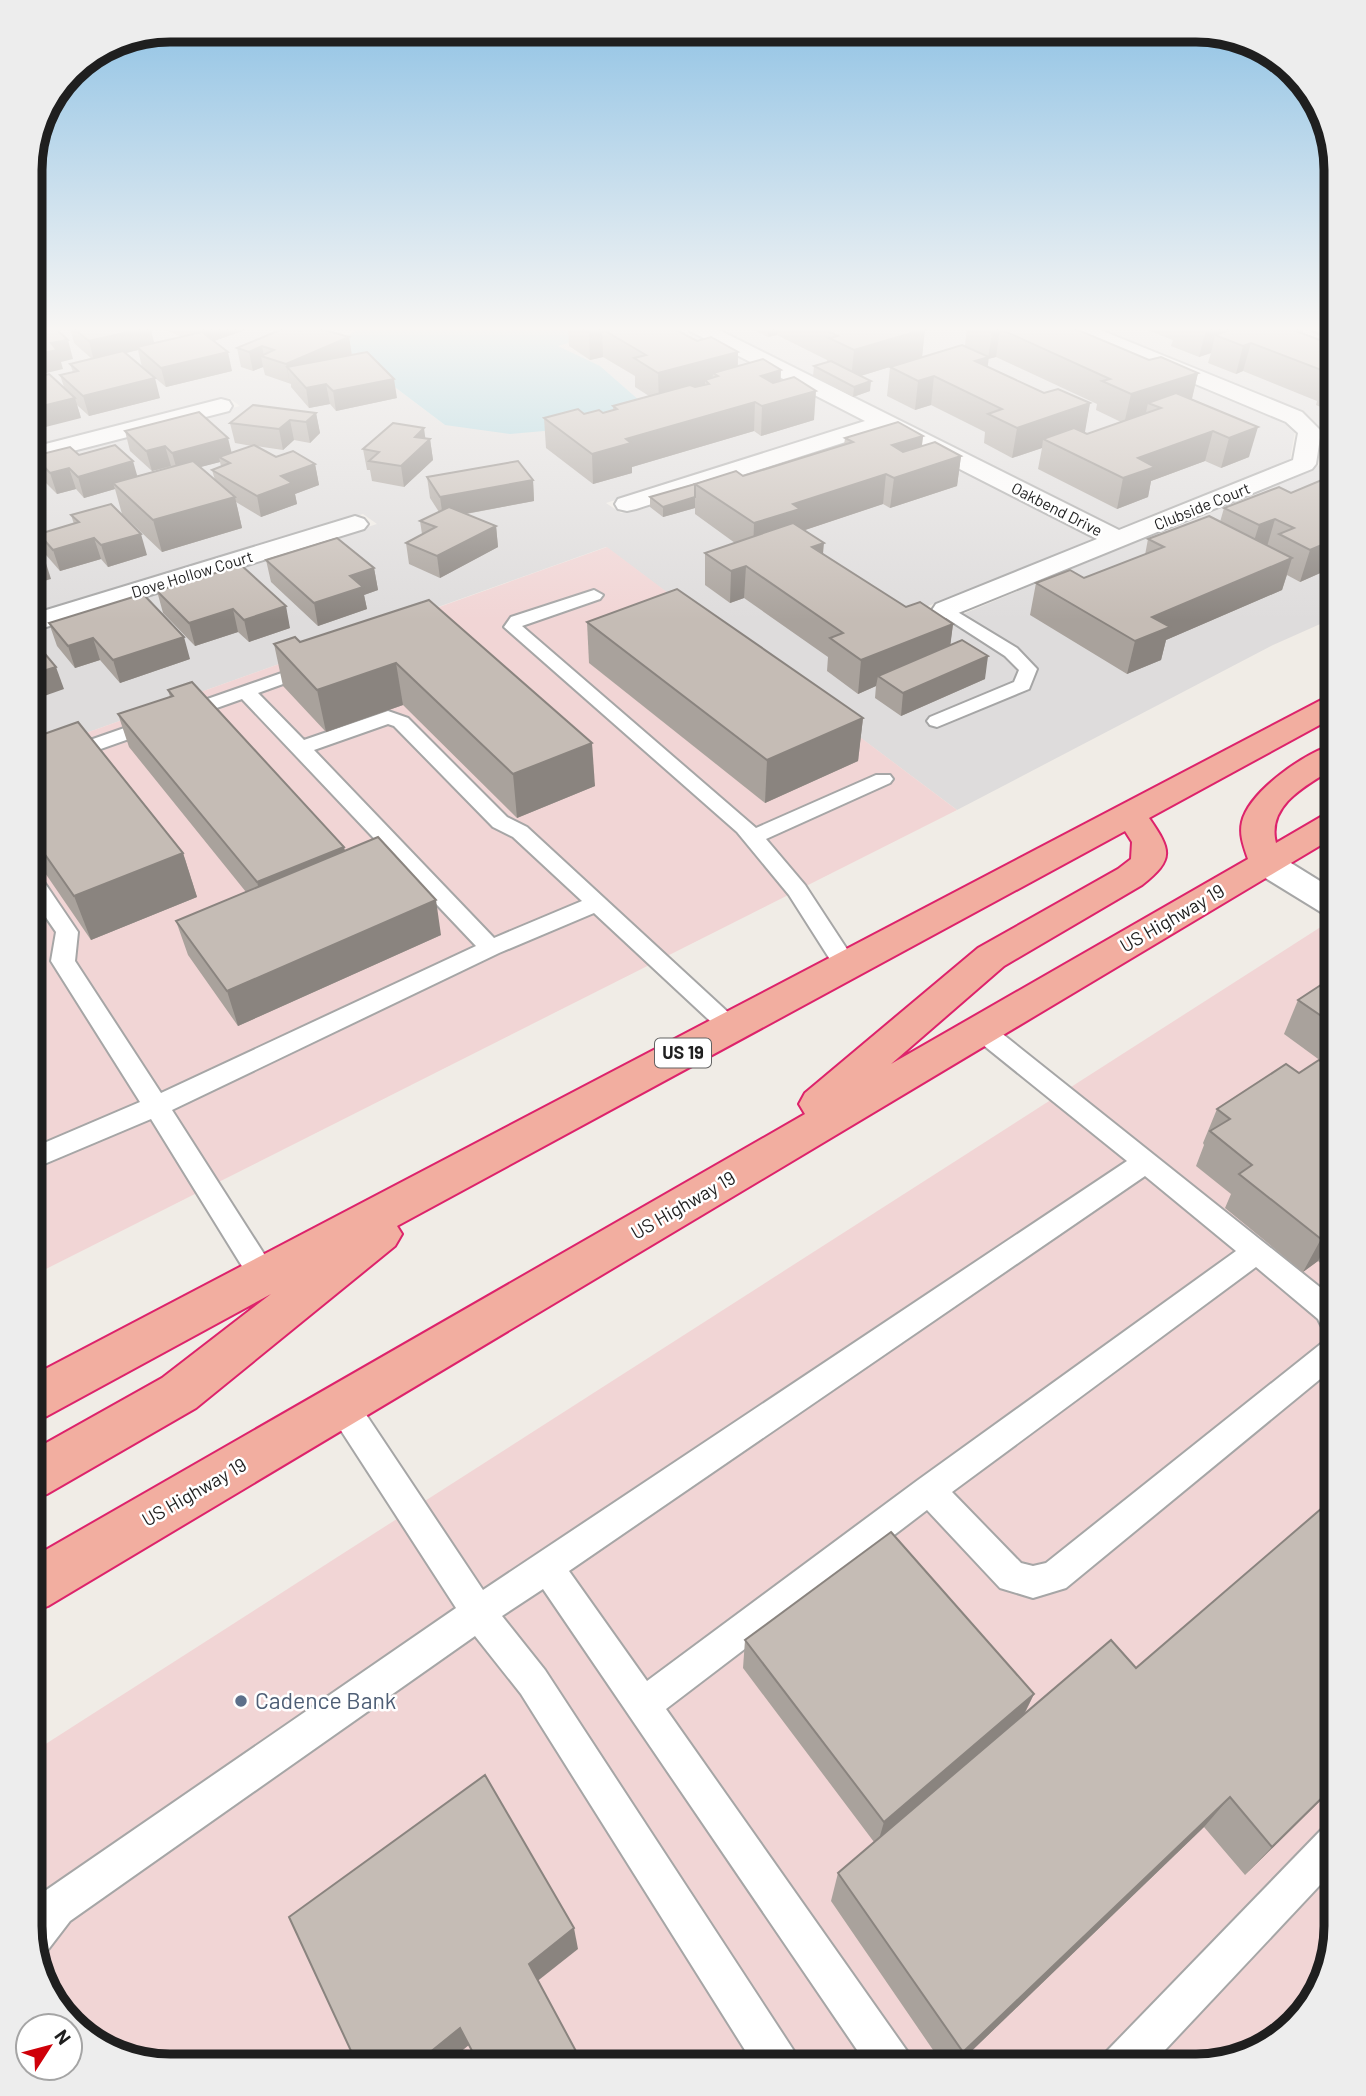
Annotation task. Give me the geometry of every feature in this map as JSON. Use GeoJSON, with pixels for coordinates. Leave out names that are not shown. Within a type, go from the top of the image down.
{"type":"FeatureCollection","features":[{"type":"Feature","properties":{"kind":"highway","name":"US 19"},"geometry":{"type":"LineString","coordinates":[[42,1395],[1324,710]]}},
{"type":"Feature","properties":{"kind":"highway"},"geometry":{"type":"LineString","coordinates":[[1266,863],[1256,830],[1263,811],[1279,790],[1324,761]]}},
{"type":"Feature","properties":{"kind":"highway"},"geometry":{"type":"LineString","coordinates":[[740,1171],[991,957],[1130,877],[1148,863],[1149,842],[1130,814]]}},
{"type":"Feature","properties":{"kind":"highway","name":"US Highway 19"},"geometry":{"type":"LineString","coordinates":[[42,1581],[1324,829]]}},
{"type":"Feature","properties":{"kind":"highway"},"geometry":{"type":"LineString","coordinates":[[42,1471],[178,1393],[462,1170]]}},
{"type":"Feature","properties":{"kind":"street"},"geometry":{"type":"LineString","coordinates":[[42,452],[148,425]]}},
{"type":"Feature","properties":{"kind":"street"},"geometry":{"type":"LineString","coordinates":[[627,503],[876,425]]}},
{"type":"Feature","properties":{"kind":"street","name":"Oakbend Drive"},"geometry":{"type":"LineString","coordinates":[[891,425],[1118,540]]}},
{"type":"Feature","properties":{"kind":"street","name":"Clubside Court"},"geometry":{"type":"LineString","coordinates":[[946,610],[1304,464],[1310,431],[1303,425]]}},
{"type":"Feature","properties":{"kind":"street","name":"Dove Hollow Court"},"geometry":{"type":"LineString","coordinates":[[42,620],[355,524]]}},
{"type":"Feature","properties":{"kind":"street"},"geometry":{"type":"LineString","coordinates":[[1266,863],[1324,899]]}},
{"type":"Feature","properties":{"kind":"lane"},"geometry":{"type":"LineString","coordinates":[[594,595],[517,621],[513,627],[744,827],[797,890],[846,966]]}},
{"type":"Feature","properties":{"kind":"lane"},"geometry":{"type":"LineString","coordinates":[[937,721],[1021,685],[1028,669],[1011,652],[946,610]]}},
{"type":"Feature","properties":{"kind":"lane"},"geometry":{"type":"LineString","coordinates":[[42,764],[333,660]]}},
{"type":"Feature","properties":{"kind":"lane"},"geometry":{"type":"LineString","coordinates":[[245,691],[491,948]]}},
{"type":"Feature","properties":{"kind":"lane"},"geometry":{"type":"LineString","coordinates":[[301,748],[388,717],[401,722],[500,822],[520,832],[732,1027]]}},
{"type":"Feature","properties":{"kind":"lane"},"geometry":{"type":"LineString","coordinates":[[753,838],[883,779]]}},
{"type":"Feature","properties":{"kind":"lane"},"geometry":{"type":"LineString","coordinates":[[42,896],[67,932],[63,961],[263,1276]]}},
{"type":"Feature","properties":{"kind":"lane"},"geometry":{"type":"LineString","coordinates":[[42,1155],[156,1106],[491,948],[597,903]]}},
{"type":"Feature","properties":{"kind":"lane"},"geometry":{"type":"LineString","coordinates":[[981,1030],[1324,1307]]}},
{"type":"Feature","properties":{"kind":"lane"},"geometry":{"type":"LineString","coordinates":[[42,1925],[56,1907],[478,1613],[1146,1163]]}},
{"type":"Feature","properties":{"kind":"lane"},"geometry":{"type":"LineString","coordinates":[[642,1706],[929,1490],[1256,1252]]}},
{"type":"Feature","properties":{"kind":"lane"},"geometry":{"type":"LineString","coordinates":[[929,1490],[1013,1577],[1033,1582],[1054,1577],[1324,1359]]}},
{"type":"Feature","properties":{"kind":"lane"},"geometry":{"type":"LineString","coordinates":[[342,1405],[478,1613],[533,1682],[771,2054]]}},
{"type":"Feature","properties":{"kind":"lane"},"geometry":{"type":"LineString","coordinates":[[547,1567],[884,2054]]}},
{"type":"Feature","properties":{"kind":"lane"},"geometry":{"type":"LineString","coordinates":[[1133,2054],[1324,1854]]}},
{"type":"Feature","properties":{"kind":"shaded area"},"geometry":{"type":"Polygon","coordinates":[[[42,425],[124,425],[42,446],[42,425]]]}},
{"type":"Feature","properties":{"kind":"shaded area"},"geometry":{"type":"Polygon","coordinates":[[[169,425],[852,425],[606,503],[621,513],[882,430],[1095,539],[923,608],[944,622],[1320,465],[1324,439],[1324,622],[1273,645],[957,810],[606,547],[42,749],[42,629],[377,524],[363,514],[42,612],[42,459],[169,425]]]}},
{"type":"Feature","properties":{"kind":"shaded area"},"geometry":{"type":"Polygon","coordinates":[[[910,425],[1288,425],[1295,431],[1290,460],[1119,529],[910,425]]]}},
{"type":"Feature","properties":{"kind":"shaded area"},"geometry":{"type":"Polygon","coordinates":[[[607,547],[957,810],[42,1271],[42,749],[607,547]]]}},
{"type":"Feature","properties":{"kind":"shaded area"},"geometry":{"type":"Polygon","coordinates":[[[1324,925],[1324,1926],[1320,1959],[1307,1990],[1298,2004],[1274,2028],[1229,2050],[1196,2054],[162,2054],[145,2052],[106,2037],[84,2020],[84,2012],[76,2012],[68,2004],[46,1959],[42,1926],[42,1746],[1324,925]]]}},
{"type":"Feature","properties":{"kind":"water"},"geometry":{"type":"Polygon","coordinates":[[[445,425],[589,425],[510,434],[445,425]]]}},
{"type":"Feature","properties":{"kind":"building"},"geometry":{"type":"Polygon","coordinates":[[[149,425],[213,425],[228,438],[172,453],[165,446],[146,451],[125,431],[149,425]]]}},
{"type":"Feature","properties":{"kind":"building"},"geometry":{"type":"Polygon","coordinates":[[[245,425],[284,425],[279,429],[245,425]]]}},
{"type":"Feature","properties":{"kind":"building"},"geometry":{"type":"Polygon","coordinates":[[[391,425],[424,428],[415,437],[430,439],[401,466],[369,461],[379,452],[363,449],[391,425]]]}},
{"type":"Feature","properties":{"kind":"building"},"geometry":{"type":"Polygon","coordinates":[[[553,425],[675,425],[626,439],[631,443],[592,454],[553,425]]]}},
{"type":"Feature","properties":{"kind":"building"},"geometry":{"type":"Polygon","coordinates":[[[889,425],[903,425],[923,436],[892,445],[903,452],[935,442],[961,456],[894,478],[886,474],[793,504],[800,509],[754,523],[695,484],[736,471],[743,476],[853,442],[845,438],[889,425]]]}},
{"type":"Feature","properties":{"kind":"building"},"geometry":{"type":"Polygon","coordinates":[[[1113,425],[1253,425],[1258,427],[1229,438],[1213,431],[1138,458],[1155,467],[1123,478],[1043,439],[1074,428],[1087,434],[1113,425]]]}},
{"type":"Feature","properties":{"kind":"building"},"geometry":{"type":"Polygon","coordinates":[[[115,445],[133,461],[78,477],[69,468],[50,473],[42,464],[42,454],[70,447],[79,455],[115,445]]]}},
{"type":"Feature","properties":{"kind":"building"},"geometry":{"type":"Polygon","coordinates":[[[254,445],[276,457],[293,451],[315,464],[281,476],[292,483],[257,496],[212,470],[230,463],[219,457],[254,445]]]}},
{"type":"Feature","properties":{"kind":"building"},"geometry":{"type":"Polygon","coordinates":[[[193,461],[235,497],[153,520],[113,483],[193,461]]]}},
{"type":"Feature","properties":{"kind":"building"},"geometry":{"type":"Polygon","coordinates":[[[518,461],[533,480],[440,497],[427,477],[518,461]]]}},
{"type":"Feature","properties":{"kind":"building"},"geometry":{"type":"Polygon","coordinates":[[[1324,479],[1324,544],[1310,550],[1279,534],[1294,528],[1275,519],[1259,525],[1224,508],[1279,487],[1291,493],[1324,479]]]}},
{"type":"Feature","properties":{"kind":"building"},"geometry":{"type":"Polygon","coordinates":[[[695,484],[695,497],[663,507],[650,497],[695,484]]]}},
{"type":"Feature","properties":{"kind":"building"},"geometry":{"type":"Polygon","coordinates":[[[111,504],[141,534],[101,545],[94,538],[53,550],[42,537],[42,533],[79,522],[71,515],[111,504]]]}},
{"type":"Feature","properties":{"kind":"building"},"geometry":{"type":"Polygon","coordinates":[[[449,507],[496,526],[437,556],[406,543],[436,527],[420,521],[449,507]]]}},
{"type":"Feature","properties":{"kind":"building"},"geometry":{"type":"Polygon","coordinates":[[[1209,516],[1292,558],[1152,617],[1170,627],[1135,641],[1036,583],[1070,570],[1084,578],[1164,547],[1148,539],[1209,516]]]}},
{"type":"Feature","properties":{"kind":"building"},"geometry":{"type":"Polygon","coordinates":[[[793,523],[824,543],[812,547],[906,607],[920,602],[953,624],[861,660],[830,638],[843,633],[746,566],[731,571],[705,553],[793,523]]]}},
{"type":"Feature","properties":{"kind":"building"},"geometry":{"type":"Polygon","coordinates":[[[337,538],[374,568],[350,576],[363,587],[314,603],[266,560],[337,538]]]}},
{"type":"Feature","properties":{"kind":"building"},"geometry":{"type":"Polygon","coordinates":[[[241,565],[286,606],[244,620],[233,609],[189,623],[157,591],[241,565]]]}},
{"type":"Feature","properties":{"kind":"building"},"geometry":{"type":"Polygon","coordinates":[[[677,589],[863,718],[767,760],[587,622],[677,589]]]}},
{"type":"Feature","properties":{"kind":"building"},"geometry":{"type":"Polygon","coordinates":[[[143,594],[184,637],[113,660],[93,638],[68,646],[49,623],[143,594]]]}},
{"type":"Feature","properties":{"kind":"building"},"geometry":{"type":"Polygon","coordinates":[[[429,600],[592,743],[513,774],[396,663],[317,690],[274,644],[295,637],[300,642],[429,600]]]}},
{"type":"Feature","properties":{"kind":"building"},"geometry":{"type":"Polygon","coordinates":[[[962,640],[988,656],[903,693],[878,676],[962,640]]]}},
{"type":"Feature","properties":{"kind":"building"},"geometry":{"type":"Polygon","coordinates":[[[42,650],[56,667],[42,671],[42,650]]]}},
{"type":"Feature","properties":{"kind":"building"},"geometry":{"type":"Polygon","coordinates":[[[192,682],[344,847],[257,882],[118,714],[173,696],[168,690],[192,682]]]}},
{"type":"Feature","properties":{"kind":"building"},"geometry":{"type":"Polygon","coordinates":[[[78,722],[183,853],[74,896],[42,850],[42,735],[78,722]]]}},
{"type":"Feature","properties":{"kind":"building"},"geometry":{"type":"Polygon","coordinates":[[[378,837],[436,900],[227,991],[176,921],[378,837]]]}},
{"type":"Feature","properties":{"kind":"building"},"geometry":{"type":"Polygon","coordinates":[[[1324,983],[1324,1018],[1298,1000],[1324,983]]]}},
{"type":"Feature","properties":{"kind":"building"},"geometry":{"type":"Polygon","coordinates":[[[1319,1060],[1324,1064],[1324,1237],[1321,1239],[1239,1174],[1252,1165],[1210,1131],[1230,1119],[1217,1109],[1286,1064],[1299,1073],[1319,1060]]]}},
{"type":"Feature","properties":{"kind":"building"},"geometry":{"type":"Polygon","coordinates":[[[1324,1506],[1324,1796],[1272,1847],[1230,1797],[963,2052],[838,1873],[1111,1640],[1136,1668],[1324,1506]]]}},
{"type":"Feature","properties":{"kind":"building"},"geometry":{"type":"Polygon","coordinates":[[[891,1532],[1034,1694],[884,1822],[745,1640],[891,1532]]]}},
{"type":"Feature","properties":{"kind":"building"},"geometry":{"type":"Polygon","coordinates":[[[485,1775],[574,1928],[529,1964],[578,2054],[474,2054],[460,2028],[428,2054],[352,2054],[289,1917],[485,1775]]]}},
{"type":"Feature","properties":{"kind":"place","name":"Cadence Bank"},"geometry":{"type":"Point","coordinates":[241,1701]}}]}
